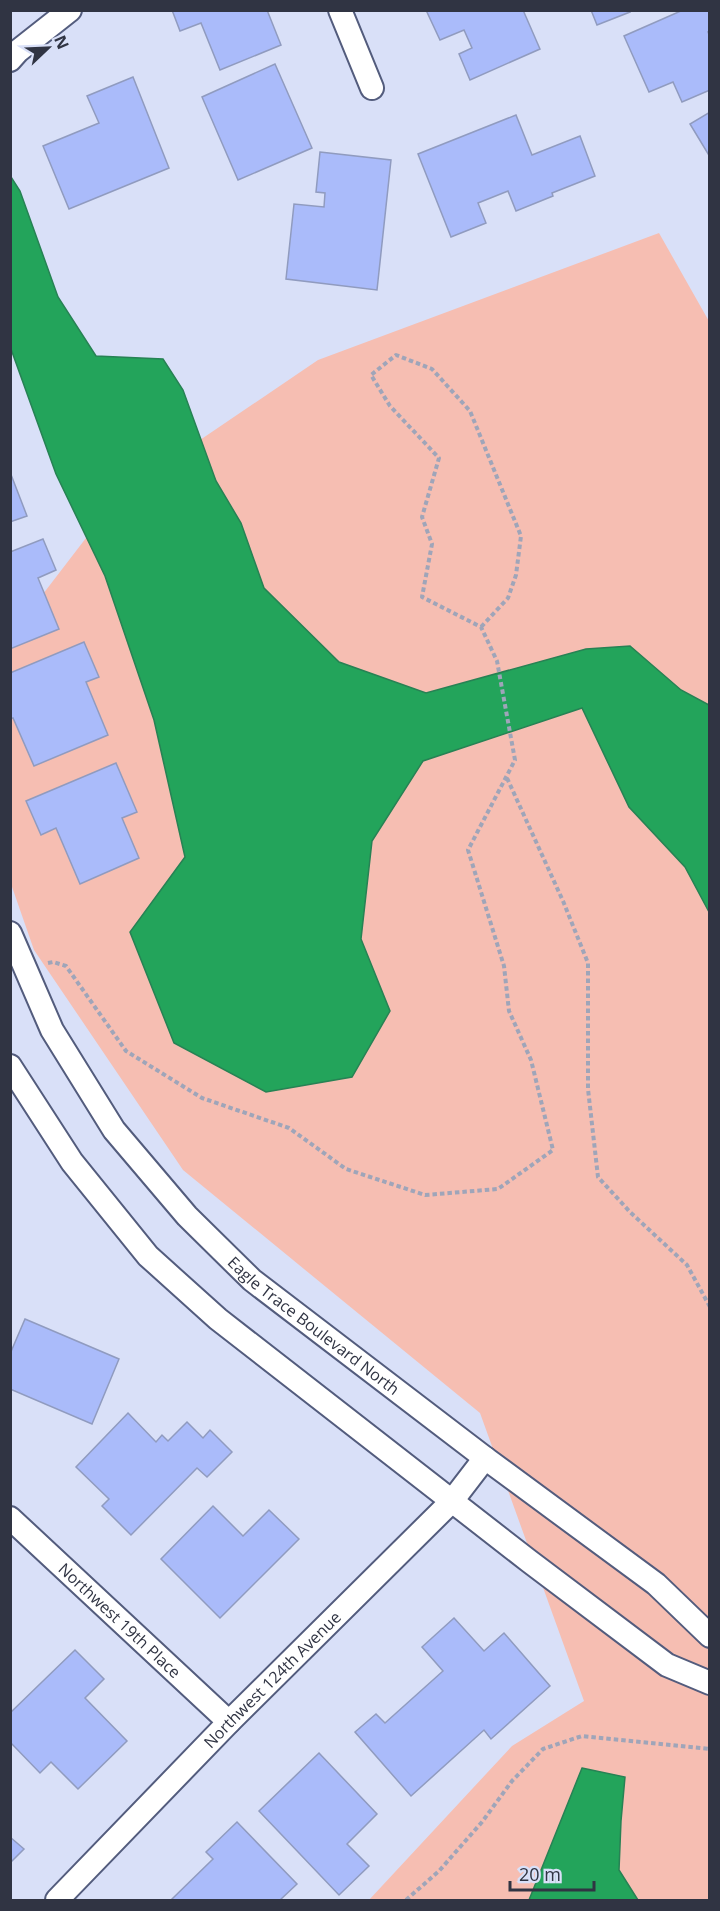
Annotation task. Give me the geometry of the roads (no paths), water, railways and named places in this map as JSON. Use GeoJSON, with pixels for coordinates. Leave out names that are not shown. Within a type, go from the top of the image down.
{"type":"FeatureCollection","features":[{"type":"Feature","properties":{"kind":"street"},"geometry":{"type":"LineString","coordinates":[[10,60],[70,10]]}},
{"type":"Feature","properties":{"kind":"street"},"geometry":{"type":"LineString","coordinates":[[340,10],[372,88]]}},
{"type":"Feature","properties":{"kind":"street","name":"Eagle Trace Boulevard North"},"geometry":{"type":"LineString","coordinates":[[10,933],[52,1030],[114,1130],[187,1216],[252,1280],[484,1458],[656,1584],[710,1636]]}},
{"type":"Feature","properties":{"kind":"street"},"geometry":{"type":"LineString","coordinates":[[10,1066],[72,1162],[148,1256],[218,1319],[667,1665],[710,1683]]}},
{"type":"Feature","properties":{"kind":"street","name":"Northwest 124th Avenue"},"geometry":{"type":"LineString","coordinates":[[57,1900],[229,1722],[452,1501],[484,1458]]}},
{"type":"Feature","properties":{"kind":"street","name":"Northwest 19th Place"},"geometry":{"type":"LineString","coordinates":[[10,1518],[229,1722]]}}]}
